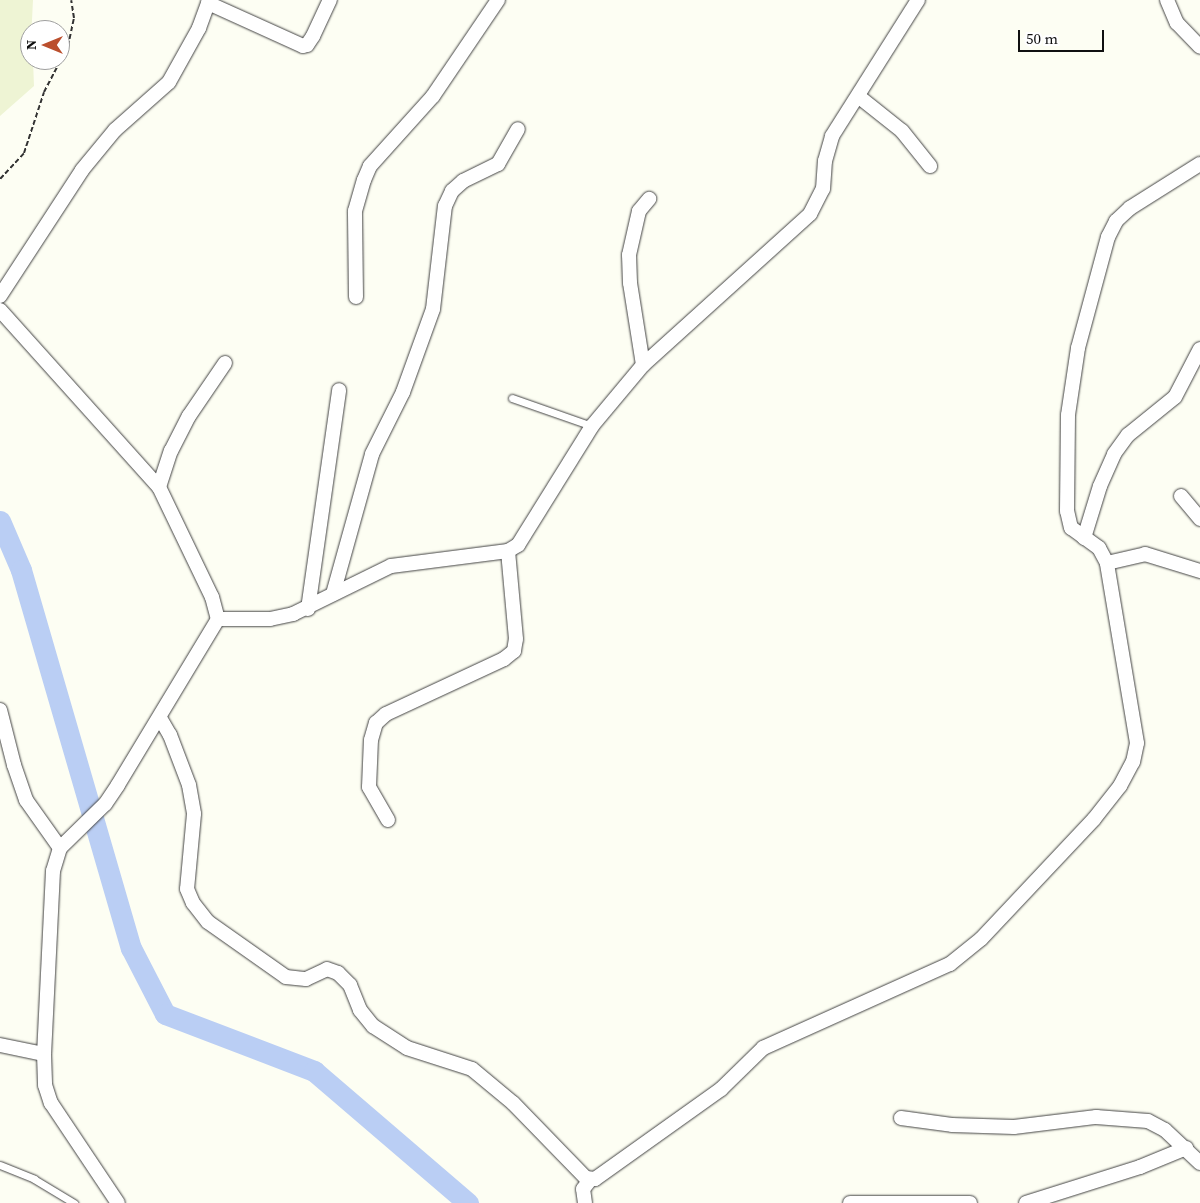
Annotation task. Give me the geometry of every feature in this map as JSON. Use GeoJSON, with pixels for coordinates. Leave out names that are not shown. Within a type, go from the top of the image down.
{"type":"FeatureCollection","features":[{"type":"Feature","properties":{"kind":"street"},"geometry":{"type":"LineString","coordinates":[[0,296],[82,170],[115,130],[169,82],[209,2],[303,46],[307,45],[313,36],[330,0]]}},
{"type":"Feature","properties":{"kind":"street"},"geometry":{"type":"LineString","coordinates":[[356,297],[355,211],[370,166],[433,96],[498,0]]}},
{"type":"Feature","properties":{"kind":"street"},"geometry":{"type":"LineString","coordinates":[[218,619],[270,618],[308,609],[333,594],[391,566],[508,551],[518,545],[592,426],[642,365],[810,214],[823,189],[825,161],[832,136],[918,0]]}},
{"type":"Feature","properties":{"kind":"street"},"geometry":{"type":"LineString","coordinates":[[1167,0],[1177,23],[1200,47]]}},
{"type":"Feature","properties":{"kind":"street"},"geometry":{"type":"LineString","coordinates":[[858,96],[902,131],[930,166]]}},
{"type":"Feature","properties":{"kind":"street"},"geometry":{"type":"LineString","coordinates":[[333,594],[372,454],[403,392],[433,309],[444,206],[452,191],[463,181],[498,164],[518,129]]}},
{"type":"Feature","properties":{"kind":"street"},"geometry":{"type":"LineString","coordinates":[[585,1203],[583,1189],[590,1180],[721,1088],[763,1048],[950,964],[982,939],[1094,819],[1120,786],[1132,762],[1137,743],[1107,563],[1100,548],[1071,528],[1067,511],[1068,415],[1078,348],[1108,237],[1116,221],[1130,208],[1200,164]]}},
{"type":"Feature","properties":{"kind":"street"},"geometry":{"type":"LineString","coordinates":[[642,365],[630,283],[629,255],[639,211],[649,199]]}},
{"type":"Feature","properties":{"kind":"street"},"geometry":{"type":"LineString","coordinates":[[0,310],[159,487],[212,597],[218,619],[160,718],[105,804],[80,826],[60,848],[53,871],[44,1054],[45,1085],[50,1103],[118,1203]]}},
{"type":"Feature","properties":{"kind":"street"},"geometry":{"type":"LineString","coordinates":[[1084,538],[1100,486],[1114,454],[1128,435],[1175,397],[1200,349]]}},
{"type":"Feature","properties":{"kind":"street"},"geometry":{"type":"LineString","coordinates":[[159,487],[171,451],[189,416],[224,362]]}},
{"type":"Feature","properties":{"kind":"street"},"geometry":{"type":"LineString","coordinates":[[308,609],[339,390]]}},
{"type":"Feature","properties":{"kind":"street"},"geometry":{"type":"LineString","coordinates":[[1182,496],[1200,519]]}},
{"type":"Feature","properties":{"kind":"street"},"geometry":{"type":"LineString","coordinates":[[388,820],[369,787],[371,740],[376,723],[386,714],[504,659],[514,651],[516,639],[508,551]]}},
{"type":"Feature","properties":{"kind":"street"},"geometry":{"type":"LineString","coordinates":[[1107,563],[1145,554],[1200,571]]}},
{"type":"Feature","properties":{"kind":"street"},"geometry":{"type":"LineString","coordinates":[[0,710],[26,800],[60,848]]}},
{"type":"Feature","properties":{"kind":"street"},"geometry":{"type":"LineString","coordinates":[[160,718],[170,735],[189,785],[194,814],[187,889],[208,922],[286,977],[306,979],[327,969],[338,973],[350,985],[360,1010],[373,1026],[407,1048],[472,1068],[513,1103],[590,1180]]}},
{"type":"Feature","properties":{"kind":"street"},"geometry":{"type":"LineString","coordinates":[[0,1045],[44,1054]]}},
{"type":"Feature","properties":{"kind":"street"},"geometry":{"type":"LineString","coordinates":[[901,1118],[952,1125],[1014,1127],[1122,1117],[1148,1120],[1186,1148],[1200,1162]]}},
{"type":"Feature","properties":{"kind":"street"},"geometry":{"type":"LineString","coordinates":[[1026,1203],[1140,1167],[1186,1148]]}},
{"type":"Feature","properties":{"kind":"street"},"geometry":{"type":"LineString","coordinates":[[850,1203],[970,1203]]}},
{"type":"Feature","properties":{"kind":"lane"},"geometry":{"type":"LineString","coordinates":[[512,398],[592,426]]}},
{"type":"Feature","properties":{"kind":"lane"},"geometry":{"type":"LineString","coordinates":[[0,1165],[34,1179],[74,1203]]}},
{"type":"Feature","properties":{"kind":"path"},"geometry":{"type":"LineString","coordinates":[[0,179],[24,153],[44,92],[68,46],[74,18],[71,0]]}},
{"type":"Feature","properties":{"kind":"green space"},"geometry":{"type":"Polygon","coordinates":[[[0,0],[33,0],[32,20],[20,20],[20,70],[33,70],[34,86],[0,116],[0,0]]]}},
{"type":"Feature","properties":{"kind":"waterway"},"geometry":{"type":"LineString","coordinates":[[0,521],[21,570],[131,948],[165,1014],[314,1071],[468,1203]]}}]}
